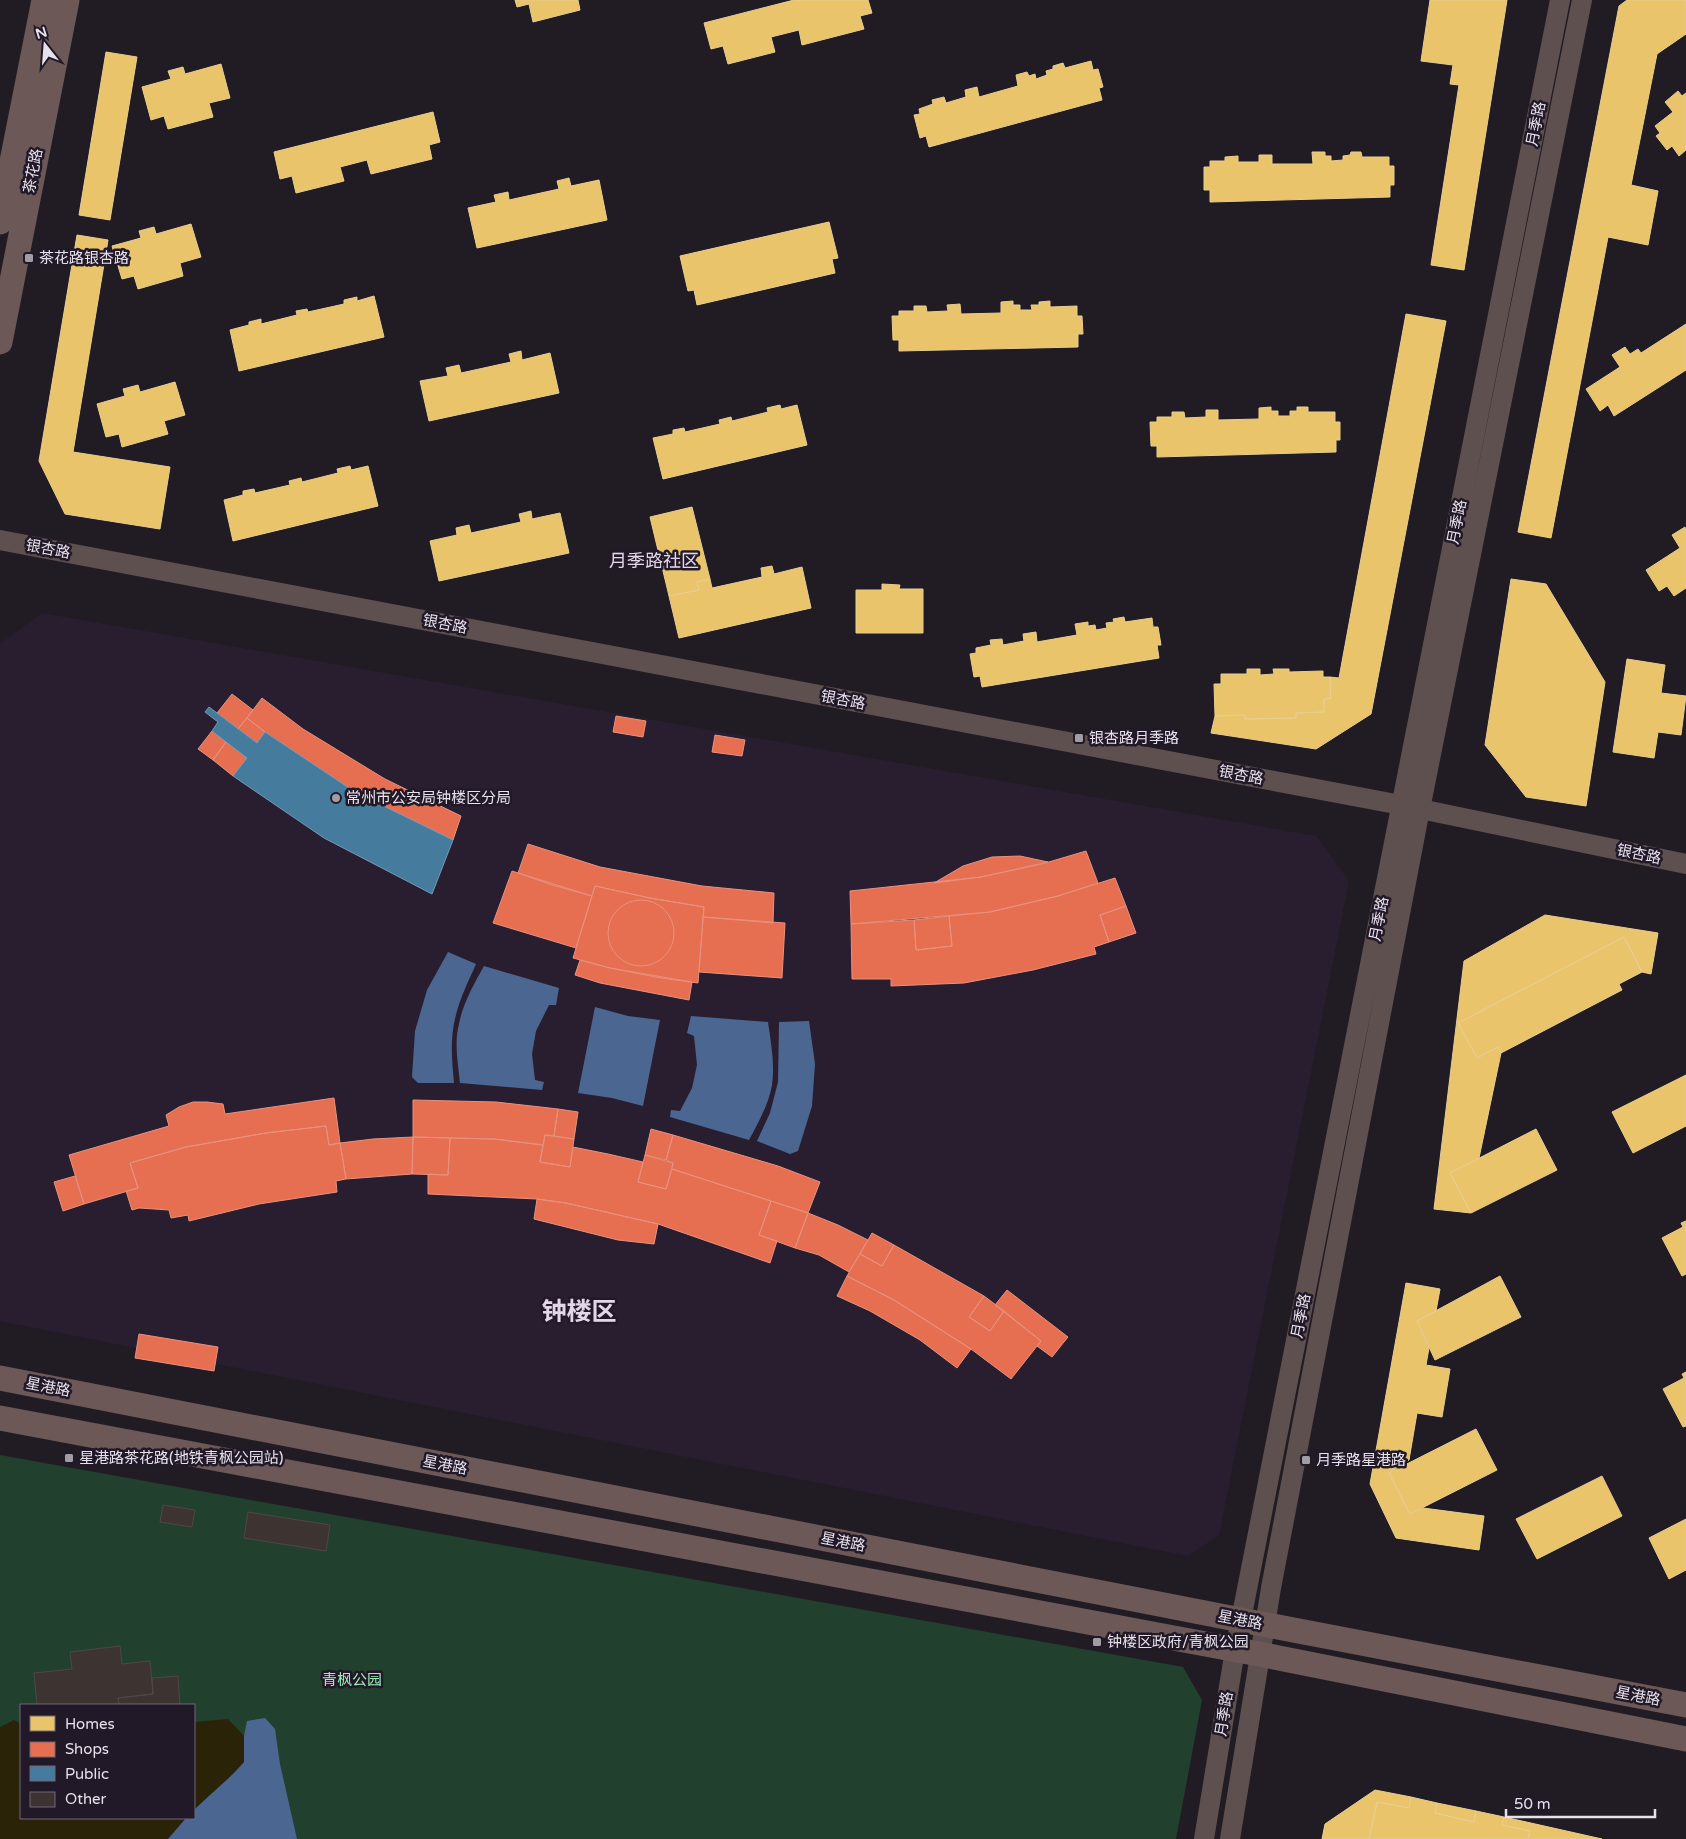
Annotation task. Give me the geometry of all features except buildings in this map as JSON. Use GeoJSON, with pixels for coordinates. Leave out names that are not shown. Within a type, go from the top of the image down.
{"type":"FeatureCollection","features":[{"type":"Feature","properties":{"kind":"main road","name":"茶花路"},"geometry":{"type":"LineString","coordinates":[[0,222],[44,0]]}},
{"type":"Feature","properties":{"kind":"main road","name":"茶花路"},"geometry":{"type":"LineString","coordinates":[[0,342],[67,0]]}},
{"type":"Feature","properties":{"kind":"main road","name":"星港路"},"geometry":{"type":"LineString","coordinates":[[0,1378],[1253,1623],[1686,1705]]}},
{"type":"Feature","properties":{"kind":"main road","name":"星港路"},"geometry":{"type":"LineString","coordinates":[[0,1418],[1259,1654],[1686,1739]]}},
{"type":"Feature","properties":{"kind":"street","name":"月季路"},"geometry":{"type":"LineString","coordinates":[[1230,1839],[1259,1654],[1253,1623],[1410,807],[1560,0]]}},
{"type":"Feature","properties":{"kind":"street","name":"月季路"},"geometry":{"type":"LineString","coordinates":[[1410,807],[1582,0]]}},
{"type":"Feature","properties":{"kind":"street","name":"银杏路"},"geometry":{"type":"LineString","coordinates":[[0,540],[1410,807],[1686,864]]}},
{"type":"Feature","properties":{"kind":"street","name":"月季路"},"geometry":{"type":"LineString","coordinates":[[1204,1839],[1235,1650],[1253,1623]]}},
{"type":"Feature","properties":{"kind":"shaded area"},"geometry":{"type":"Polygon","coordinates":[[[42,613],[1316,836],[1349,881],[1219,1535],[1188,1556],[0,1321],[0,644],[42,613]]]}},
{"type":"Feature","properties":{"kind":"green space","name":"青枫公园"},"geometry":{"type":"Polygon","coordinates":[[[0,1455],[1183,1667],[1202,1700],[1176,1839],[0,1839],[0,1455]]]}},
{"type":"Feature","properties":{"kind":"sand"},"geometry":{"type":"Polygon","coordinates":[[[228,1719],[244,1736],[244,1762],[195,1809],[195,1722],[228,1719]]]}},
{"type":"Feature","properties":{"kind":"sand"},"geometry":{"type":"Polygon","coordinates":[[[14,1720],[20,1723],[20,1819],[186,1819],[168,1839],[0,1839],[0,1727],[14,1720]]]}},
{"type":"Feature","properties":{"kind":"water"},"geometry":{"type":"Polygon","coordinates":[[[448,952],[476,964],[461,998],[453,1027],[454,1083],[418,1083],[412,1077],[415,1031],[427,990],[448,952]]]}},
{"type":"Feature","properties":{"kind":"water"},"geometry":{"type":"Polygon","coordinates":[[[484,966],[559,988],[556,1005],[549,1005],[536,1031],[532,1054],[535,1080],[544,1082],[542,1090],[460,1083],[457,1038],[461,1016],[466,1001],[484,966]]]}},
{"type":"Feature","properties":{"kind":"water"},"geometry":{"type":"Polygon","coordinates":[[[595,1007],[628,1016],[660,1020],[643,1106],[612,1098],[578,1093],[595,1007]]]}},
{"type":"Feature","properties":{"kind":"water"},"geometry":{"type":"Polygon","coordinates":[[[691,1016],[768,1022],[773,1061],[771,1092],[749,1140],[670,1117],[671,1110],[680,1111],[692,1088],[697,1065],[694,1036],[687,1033],[691,1016]]]}},
{"type":"Feature","properties":{"kind":"water"},"geometry":{"type":"Polygon","coordinates":[[[809,1021],[815,1064],[812,1106],[798,1151],[790,1154],[757,1141],[770,1113],[778,1082],[779,1022],[809,1021]]]}},
{"type":"Feature","properties":{"kind":"water"},"geometry":{"type":"Polygon","coordinates":[[[265,1718],[275,1729],[280,1764],[297,1839],[168,1839],[185,1819],[195,1819],[195,1809],[244,1762],[244,1736],[247,1721],[265,1718]]]}},
{"type":"Feature","properties":{"kind":"place","name":"茶花路银杏路"},"geometry":{"type":"Point","coordinates":[29,258]}},
{"type":"Feature","properties":{"kind":"place","name":"银杏路月季路"},"geometry":{"type":"Point","coordinates":[1079,738]}},
{"type":"Feature","properties":{"kind":"place","name":"常州市公安局钟楼区分局"},"geometry":{"type":"Point","coordinates":[336,798]}},
{"type":"Feature","properties":{"kind":"place","name":"星港路茶花路(地铁青枫公园站)"},"geometry":{"type":"Point","coordinates":[69,1458]}},
{"type":"Feature","properties":{"kind":"place","name":"月季路星港路"},"geometry":{"type":"Point","coordinates":[1306,1460]}},
{"type":"Feature","properties":{"kind":"place","name":"钟楼区政府/青枫公园"},"geometry":{"type":"Point","coordinates":[1097,1642]}},
{"type":"Feature","properties":{"kind":"district","name":"月季路社区"},"geometry":{"type":"Point","coordinates":[654,561]}},
{"type":"Feature","properties":{"kind":"district","name":"钟楼区"},"geometry":{"type":"Point","coordinates":[579,1311]}}]}
